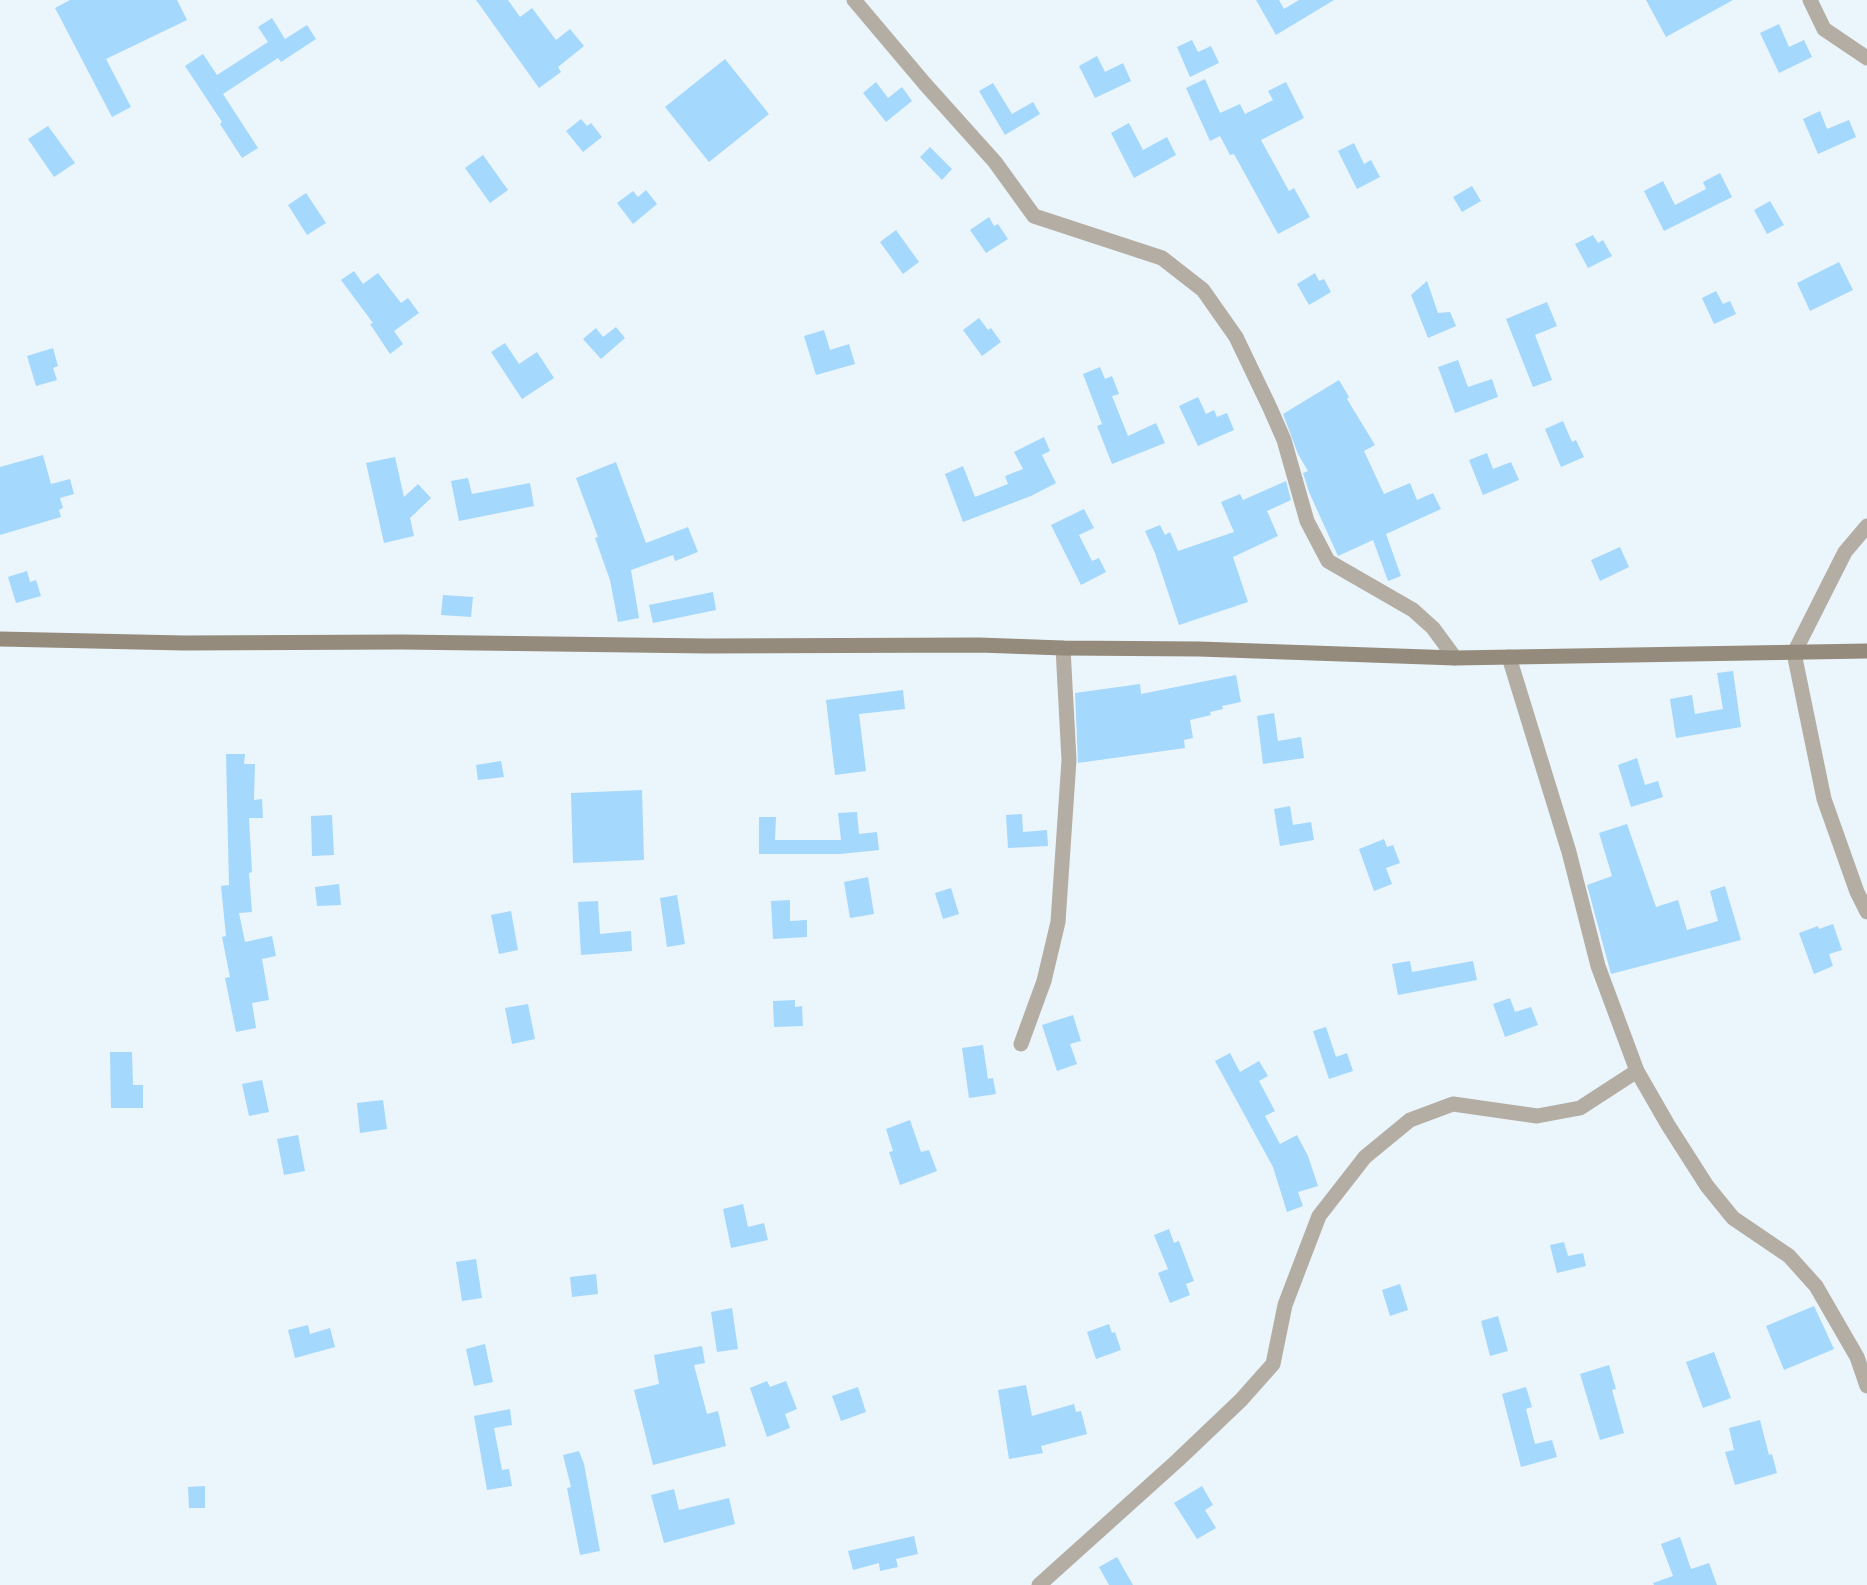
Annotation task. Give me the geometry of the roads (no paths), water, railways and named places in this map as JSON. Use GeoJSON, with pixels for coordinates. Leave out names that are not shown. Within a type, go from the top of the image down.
{"type":"FeatureCollection","features":[{"type":"Feature","properties":{"kind":"street"},"geometry":{"type":"LineString","coordinates":[[854,0],[925,84],[995,162],[1034,216],[1162,258],[1203,290],[1236,338],[1270,408],[1284,440],[1308,521],[1328,561],[1413,610],[1433,628],[1455,658]]}},
{"type":"Feature","properties":{"kind":"street"},"geometry":{"type":"LineString","coordinates":[[1810,0],[1824,29],[1867,58]]}},
{"type":"Feature","properties":{"kind":"street"},"geometry":{"type":"LineString","coordinates":[[1867,526],[1845,552],[1794,653],[1824,799],[1857,892],[1867,912]]}},
{"type":"Feature","properties":{"kind":"street"},"geometry":{"type":"LineString","coordinates":[[0,639],[707,646],[979,644],[1063,648],[1199,648],[1455,658],[1867,651]]}},
{"type":"Feature","properties":{"kind":"street"},"geometry":{"type":"LineString","coordinates":[[1021,1044],[1044,981],[1058,922],[1069,760],[1063,648]]}},
{"type":"Feature","properties":{"kind":"street"},"geometry":{"type":"LineString","coordinates":[[1509,657],[1569,852],[1598,966],[1637,1071],[1668,1125],[1707,1186],[1733,1218],[1788,1256],[1816,1286],[1857,1357],[1867,1386]]}},
{"type":"Feature","properties":{"kind":"street"},"geometry":{"type":"LineString","coordinates":[[1039,1585],[1178,1460],[1241,1400],[1273,1364],[1286,1305],[1319,1216],[1365,1157],[1410,1120],[1453,1104],[1537,1116],[1580,1108],[1637,1071]]}}]}
